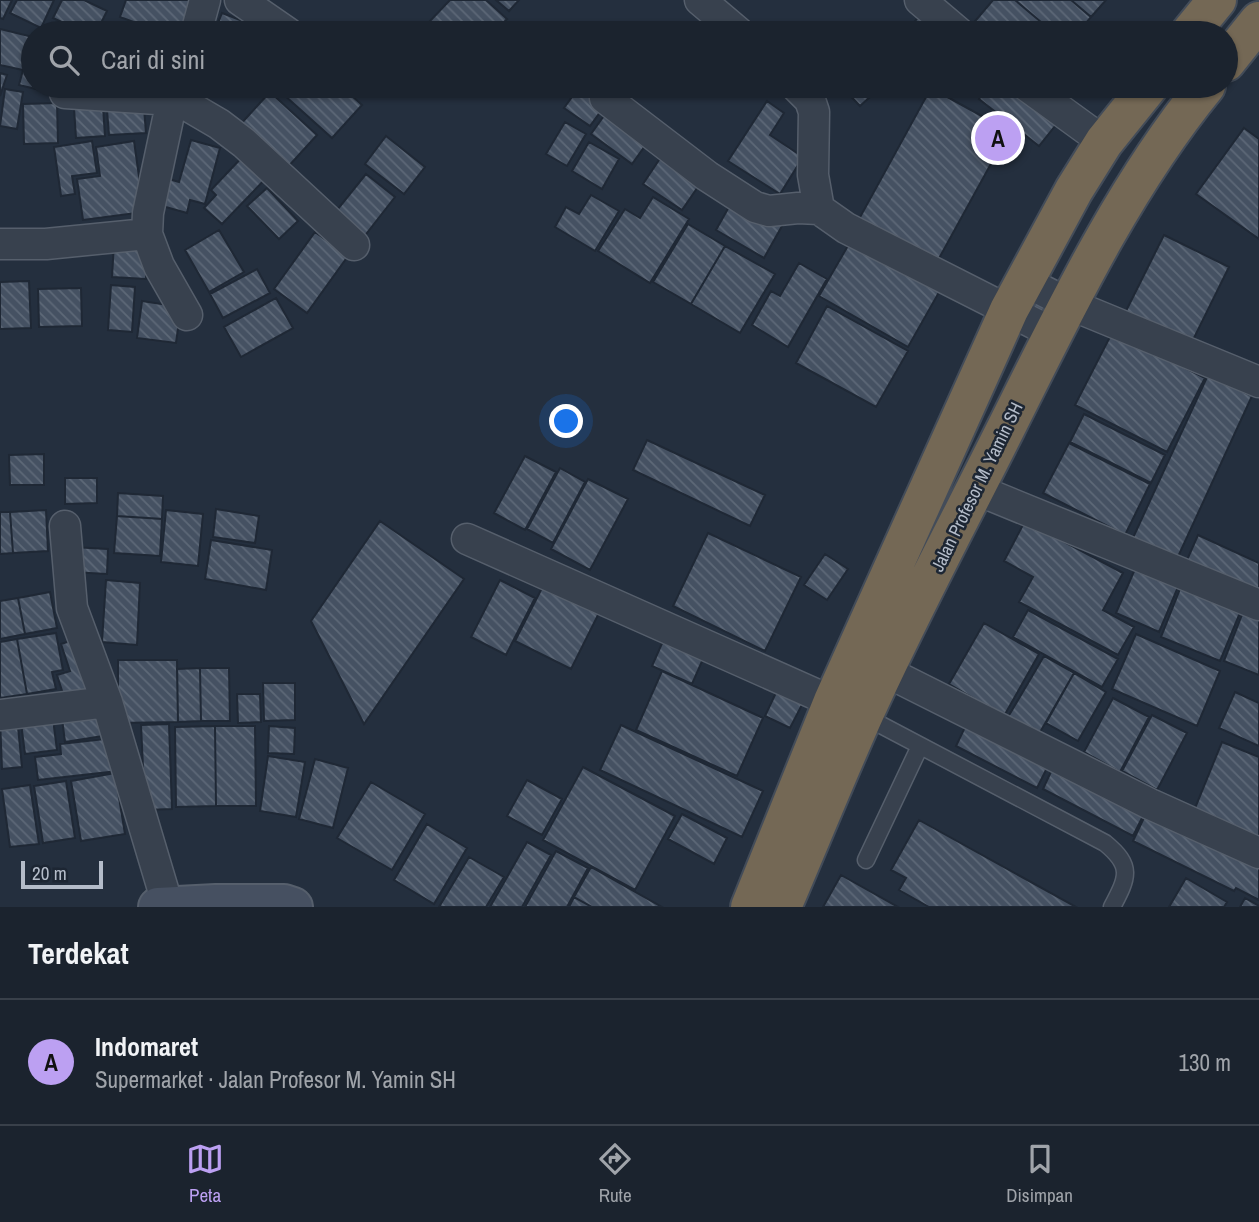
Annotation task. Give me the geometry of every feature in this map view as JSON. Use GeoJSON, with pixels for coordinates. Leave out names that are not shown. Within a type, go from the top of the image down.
{"type":"FeatureCollection","features":[{"type":"Feature","properties":{"kind":"highway"},"geometry":{"type":"LineString","coordinates":[[1200,21],[1217,0]]}},
{"type":"Feature","properties":{"kind":"highway"},"geometry":{"type":"LineString","coordinates":[[1238,47],[1259,21]]}},
{"type":"Feature","properties":{"kind":"highway","name":"Jalan Profesor M. Yamin SH"},"geometry":{"type":"LineString","coordinates":[[750,907],[848,708],[1017,296],[1074,190],[1104,142],[1139,98]]}},
{"type":"Feature","properties":{"kind":"highway","name":"Jalan Profesor M. Yamin SH"},"geometry":{"type":"LineString","coordinates":[[782,907],[848,708],[885,671],[1093,258],[1140,180],[1196,98]]}},
{"type":"Feature","properties":{"kind":"main road"},"geometry":{"type":"LineString","coordinates":[[158,907],[284,904],[293,907]]}},
{"type":"Feature","properties":{"kind":"street"},"geometry":{"type":"LineString","coordinates":[[199,21],[205,0]]}},
{"type":"Feature","properties":{"kind":"street"},"geometry":{"type":"LineString","coordinates":[[240,0],[271,21]]}},
{"type":"Feature","properties":{"kind":"street"},"geometry":{"type":"LineString","coordinates":[[700,0],[725,21]]}},
{"type":"Feature","properties":{"kind":"street"},"geometry":{"type":"LineString","coordinates":[[920,0],[945,21]]}},
{"type":"Feature","properties":{"kind":"street"},"geometry":{"type":"LineString","coordinates":[[174,98],[148,213],[147,234],[159,266],[187,315]]}},
{"type":"Feature","properties":{"kind":"street"},"geometry":{"type":"LineString","coordinates":[[182,98],[244,143],[354,245]]}},
{"type":"Feature","properties":{"kind":"street"},"geometry":{"type":"LineString","coordinates":[[605,98],[707,176],[755,207],[768,211],[820,209],[846,228],[1017,296],[1061,319],[1259,382]]}},
{"type":"Feature","properties":{"kind":"street"},"geometry":{"type":"LineString","coordinates":[[808,98],[814,112],[813,176],[820,209]]}},
{"type":"Feature","properties":{"kind":"street"},"geometry":{"type":"LineString","coordinates":[[1044,98],[1104,142]]}},
{"type":"Feature","properties":{"kind":"street"},"geometry":{"type":"LineString","coordinates":[[0,244],[46,244],[147,234]]}},
{"type":"Feature","properties":{"kind":"street"},"geometry":{"type":"LineString","coordinates":[[975,489],[1259,605]]}},
{"type":"Feature","properties":{"kind":"street"},"geometry":{"type":"LineString","coordinates":[[65,526],[72,608],[107,702],[169,906]]}},
{"type":"Feature","properties":{"kind":"street"},"geometry":{"type":"LineString","coordinates":[[467,539],[848,708]]}},
{"type":"Feature","properties":{"kind":"street"},"geometry":{"type":"LineString","coordinates":[[885,671],[1150,804],[1259,853]]}},
{"type":"Feature","properties":{"kind":"street"},"geometry":{"type":"LineString","coordinates":[[0,715],[107,702]]}},
{"type":"Feature","properties":{"kind":"lane"},"geometry":{"type":"LineString","coordinates":[[848,708],[1105,843],[1117,854],[1125,867],[1125,877],[1112,907]]}},
{"type":"Feature","properties":{"kind":"lane"},"geometry":{"type":"LineString","coordinates":[[866,860],[920,746]]}},
{"type":"Feature","properties":{"kind":"building"},"geometry":{"type":"Polygon","coordinates":[[[0,0],[12,0],[3,19],[0,18],[0,0]]]}},
{"type":"Feature","properties":{"kind":"building"},"geometry":{"type":"Polygon","coordinates":[[[17,0],[54,0],[44,21],[27,21],[10,13],[17,0]]]}},
{"type":"Feature","properties":{"kind":"building"},"geometry":{"type":"Polygon","coordinates":[[[62,0],[84,0],[107,11],[102,21],[59,21],[53,18],[62,0]]]}},
{"type":"Feature","properties":{"kind":"building"},"geometry":{"type":"Polygon","coordinates":[[[126,0],[194,0],[186,21],[131,21],[120,17],[126,0]]]}},
{"type":"Feature","properties":{"kind":"building"},"geometry":{"type":"Polygon","coordinates":[[[450,0],[486,0],[507,19],[505,21],[430,21],[450,0]]]}},
{"type":"Feature","properties":{"kind":"building"},"geometry":{"type":"Polygon","coordinates":[[[496,0],[519,0],[509,11],[496,0]]]}},
{"type":"Feature","properties":{"kind":"building"},"geometry":{"type":"Polygon","coordinates":[[[993,0],[1015,0],[1040,21],[975,21],[993,0]]]}},
{"type":"Feature","properties":{"kind":"building"},"geometry":{"type":"Polygon","coordinates":[[[1015,0],[1071,0],[1091,17],[1088,21],[1040,21],[1015,0]]]}},
{"type":"Feature","properties":{"kind":"building"},"geometry":{"type":"Polygon","coordinates":[[[1071,0],[1106,0],[1091,17],[1071,0]]]}},
{"type":"Feature","properties":{"kind":"building"},"geometry":{"type":"Polygon","coordinates":[[[926,8],[941,21],[915,21],[926,8]]]}},
{"type":"Feature","properties":{"kind":"building"},"geometry":{"type":"Polygon","coordinates":[[[222,13],[243,21],[219,21],[222,13]]]}},
{"type":"Feature","properties":{"kind":"building"},"geometry":{"type":"Polygon","coordinates":[[[0,29],[21,34],[21,70],[0,65],[0,29]]]}},
{"type":"Feature","properties":{"kind":"building"},"geometry":{"type":"Polygon","coordinates":[[[0,73],[7,75],[0,96],[0,73]]]}},
{"type":"Feature","properties":{"kind":"building"},"geometry":{"type":"Polygon","coordinates":[[[5,89],[21,92],[17,129],[0,126],[5,89]]]}},
{"type":"Feature","properties":{"kind":"building"},"geometry":{"type":"Polygon","coordinates":[[[265,98],[277,98],[317,135],[286,169],[239,126],[265,98]]]}},
{"type":"Feature","properties":{"kind":"building"},"geometry":{"type":"Polygon","coordinates":[[[287,98],[354,98],[362,105],[332,138],[287,98]]]}},
{"type":"Feature","properties":{"kind":"building"},"geometry":{"type":"Polygon","coordinates":[[[571,98],[597,98],[606,104],[590,126],[564,108],[571,98]]]}},
{"type":"Feature","properties":{"kind":"building"},"geometry":{"type":"Polygon","coordinates":[[[852,98],[869,98],[860,106],[852,98]]]}},
{"type":"Feature","properties":{"kind":"building"},"geometry":{"type":"Polygon","coordinates":[[[926,98],[949,98],[1009,131],[937,262],[859,219],[926,98]]]}},
{"type":"Feature","properties":{"kind":"building"},"geometry":{"type":"Polygon","coordinates":[[[1030,98],[1059,121],[1039,146],[979,99],[1030,98]]]}},
{"type":"Feature","properties":{"kind":"building"},"geometry":{"type":"Polygon","coordinates":[[[767,101],[784,113],[770,135],[803,157],[780,194],[728,161],[767,101]]]}},
{"type":"Feature","properties":{"kind":"building"},"geometry":{"type":"Polygon","coordinates":[[[57,103],[58,143],[24,144],[23,104],[57,103]]]}},
{"type":"Feature","properties":{"kind":"building"},"geometry":{"type":"Polygon","coordinates":[[[611,106],[652,136],[632,164],[591,134],[611,106]]]}},
{"type":"Feature","properties":{"kind":"building"},"geometry":{"type":"Polygon","coordinates":[[[103,107],[105,136],[76,138],[74,108],[103,107]]]}},
{"type":"Feature","properties":{"kind":"building"},"geometry":{"type":"Polygon","coordinates":[[[144,108],[146,133],[109,135],[107,110],[144,108]]]}},
{"type":"Feature","properties":{"kind":"building"},"geometry":{"type":"Polygon","coordinates":[[[565,122],[586,134],[567,166],[546,154],[565,122]]]}},
{"type":"Feature","properties":{"kind":"building"},"geometry":{"type":"Polygon","coordinates":[[[1244,128],[1259,139],[1259,239],[1196,194],[1244,128]]]}},
{"type":"Feature","properties":{"kind":"building"},"geometry":{"type":"Polygon","coordinates":[[[386,136],[425,167],[404,194],[365,164],[386,136]]]}},
{"type":"Feature","properties":{"kind":"building"},"geometry":{"type":"Polygon","coordinates":[[[191,140],[220,148],[205,204],[190,200],[187,213],[155,204],[162,177],[179,182],[191,140]]]}},
{"type":"Feature","properties":{"kind":"building"},"geometry":{"type":"Polygon","coordinates":[[[92,141],[97,173],[72,176],[75,194],[61,196],[54,147],[92,141]]]}},
{"type":"Feature","properties":{"kind":"building"},"geometry":{"type":"Polygon","coordinates":[[[134,141],[144,212],[83,220],[77,179],[100,176],[96,147],[134,141]]]}},
{"type":"Feature","properties":{"kind":"building"},"geometry":{"type":"Polygon","coordinates":[[[589,142],[619,159],[602,189],[572,171],[589,142]]]}},
{"type":"Feature","properties":{"kind":"building"},"geometry":{"type":"Polygon","coordinates":[[[665,151],[704,178],[682,210],[643,184],[665,151]]]}},
{"type":"Feature","properties":{"kind":"building"},"geometry":{"type":"Polygon","coordinates":[[[247,152],[270,174],[222,224],[204,208],[216,195],[211,190],[247,152]]]}},
{"type":"Feature","properties":{"kind":"building"},"geometry":{"type":"Polygon","coordinates":[[[366,174],[395,197],[363,238],[333,215],[366,174]]]}},
{"type":"Feature","properties":{"kind":"building"},"geometry":{"type":"Polygon","coordinates":[[[267,188],[298,221],[279,239],[247,206],[267,188]]]}},
{"type":"Feature","properties":{"kind":"building"},"geometry":{"type":"Polygon","coordinates":[[[591,195],[619,211],[595,251],[555,227],[566,207],[579,214],[591,195]]]}},
{"type":"Feature","properties":{"kind":"building"},"geometry":{"type":"Polygon","coordinates":[[[653,197],[689,219],[650,283],[598,251],[625,209],[640,218],[653,197]]]}},
{"type":"Feature","properties":{"kind":"building"},"geometry":{"type":"Polygon","coordinates":[[[734,198],[782,226],[764,258],[716,230],[734,198]]]}},
{"type":"Feature","properties":{"kind":"building"},"geometry":{"type":"Polygon","coordinates":[[[688,224],[725,246],[691,304],[653,282],[688,224]]]}},
{"type":"Feature","properties":{"kind":"building"},"geometry":{"type":"Polygon","coordinates":[[[219,230],[244,272],[209,292],[185,250],[219,230]]]}},
{"type":"Feature","properties":{"kind":"building"},"geometry":{"type":"Polygon","coordinates":[[[315,232],[348,256],[307,313],[274,289],[315,232]]]}},
{"type":"Feature","properties":{"kind":"building"},"geometry":{"type":"Polygon","coordinates":[[[1164,235],[1229,267],[1190,346],[1125,313],[1164,235]]]}},
{"type":"Feature","properties":{"kind":"building"},"geometry":{"type":"Polygon","coordinates":[[[853,237],[942,287],[908,347],[819,296],[853,237]]]}},
{"type":"Feature","properties":{"kind":"building"},"geometry":{"type":"Polygon","coordinates":[[[114,243],[147,244],[146,279],[112,277],[114,243]]]}},
{"type":"Feature","properties":{"kind":"building"},"geometry":{"type":"Polygon","coordinates":[[[725,246],[775,274],[740,333],[691,304],[725,246]]]}},
{"type":"Feature","properties":{"kind":"building"},"geometry":{"type":"Polygon","coordinates":[[[799,263],[827,279],[788,347],[752,325],[771,291],[780,296],[799,263]]]}},
{"type":"Feature","properties":{"kind":"building"},"geometry":{"type":"Polygon","coordinates":[[[257,269],[270,293],[223,318],[210,294],[257,269]]]}},
{"type":"Feature","properties":{"kind":"building"},"geometry":{"type":"Polygon","coordinates":[[[29,281],[31,328],[0,329],[0,282],[29,281]]]}},
{"type":"Feature","properties":{"kind":"building"},"geometry":{"type":"Polygon","coordinates":[[[111,285],[135,287],[132,332],[108,330],[111,285]]]}},
{"type":"Feature","properties":{"kind":"building"},"geometry":{"type":"Polygon","coordinates":[[[81,288],[82,326],[39,327],[38,289],[81,288]]]}},
{"type":"Feature","properties":{"kind":"building"},"geometry":{"type":"Polygon","coordinates":[[[276,298],[293,328],[241,357],[224,327],[276,298]]]}},
{"type":"Feature","properties":{"kind":"building"},"geometry":{"type":"Polygon","coordinates":[[[142,301],[181,307],[176,343],[137,338],[142,301]]]}},
{"type":"Feature","properties":{"kind":"building"},"geometry":{"type":"Polygon","coordinates":[[[827,306],[908,351],[876,407],[796,363],[827,306]]]}},
{"type":"Feature","properties":{"kind":"building"},"geometry":{"type":"Polygon","coordinates":[[[1113,331],[1205,378],[1167,452],[1075,405],[1113,331]]]}},
{"type":"Feature","properties":{"kind":"building"},"geometry":{"type":"Polygon","coordinates":[[[1208,375],[1252,396],[1176,561],[1132,540],[1208,375]]]}},
{"type":"Feature","properties":{"kind":"building"},"geometry":{"type":"Polygon","coordinates":[[[1084,414],[1165,455],[1151,483],[1070,442],[1084,414]]]}},
{"type":"Feature","properties":{"kind":"building"},"geometry":{"type":"Polygon","coordinates":[[[647,440],[765,495],[750,526],[633,470],[647,440]]]}},
{"type":"Feature","properties":{"kind":"building"},"geometry":{"type":"Polygon","coordinates":[[[1069,443],[1150,484],[1125,535],[1043,493],[1069,443]]]}},
{"type":"Feature","properties":{"kind":"building"},"geometry":{"type":"Polygon","coordinates":[[[44,454],[44,485],[10,485],[9,455],[44,454]]]}},
{"type":"Feature","properties":{"kind":"building"},"geometry":{"type":"Polygon","coordinates":[[[525,456],[556,472],[525,530],[494,513],[525,456]]]}},
{"type":"Feature","properties":{"kind":"building"},"geometry":{"type":"Polygon","coordinates":[[[560,468],[585,482],[553,543],[527,529],[560,468]]]}},
{"type":"Feature","properties":{"kind":"building"},"geometry":{"type":"Polygon","coordinates":[[[65,478],[97,478],[97,503],[65,504],[65,478]]]}},
{"type":"Feature","properties":{"kind":"building"},"geometry":{"type":"Polygon","coordinates":[[[588,479],[628,499],[590,570],[551,549],[588,479]]]}},
{"type":"Feature","properties":{"kind":"building"},"geometry":{"type":"Polygon","coordinates":[[[118,493],[163,496],[162,519],[117,516],[118,493]]]}},
{"type":"Feature","properties":{"kind":"building"},"geometry":{"type":"Polygon","coordinates":[[[216,509],[259,516],[255,543],[213,537],[216,509]]]}},
{"type":"Feature","properties":{"kind":"building"},"geometry":{"type":"Polygon","coordinates":[[[46,510],[48,551],[13,553],[10,512],[46,510]]]}},
{"type":"Feature","properties":{"kind":"building"},"geometry":{"type":"Polygon","coordinates":[[[166,510],[203,514],[198,566],[161,562],[166,510]]]}},
{"type":"Feature","properties":{"kind":"building"},"geometry":{"type":"Polygon","coordinates":[[[0,512],[10,512],[13,553],[0,554],[0,512]]]}},
{"type":"Feature","properties":{"kind":"building"},"geometry":{"type":"Polygon","coordinates":[[[117,516],[162,519],[160,556],[114,553],[117,516]]]}},
{"type":"Feature","properties":{"kind":"building"},"geometry":{"type":"Polygon","coordinates":[[[380,521],[464,579],[364,724],[311,621],[380,521]]]}},
{"type":"Feature","properties":{"kind":"building"},"geometry":{"type":"Polygon","coordinates":[[[1025,521],[1123,573],[1103,610],[1134,627],[1118,655],[1019,602],[1033,577],[1004,561],[1025,521]]]}},
{"type":"Feature","properties":{"kind":"building"},"geometry":{"type":"Polygon","coordinates":[[[708,533],[801,577],[765,651],[673,606],[708,533]]]}},
{"type":"Feature","properties":{"kind":"building"},"geometry":{"type":"Polygon","coordinates":[[[1198,535],[1259,563],[1259,594],[1187,560],[1198,535]]]}},
{"type":"Feature","properties":{"kind":"building"},"geometry":{"type":"Polygon","coordinates":[[[211,540],[272,550],[266,590],[205,579],[211,540]]]}},
{"type":"Feature","properties":{"kind":"building"},"geometry":{"type":"Polygon","coordinates":[[[72,547],[108,549],[107,574],[71,572],[72,547]]]}},
{"type":"Feature","properties":{"kind":"building"},"geometry":{"type":"Polygon","coordinates":[[[825,554],[848,569],[827,600],[804,585],[825,554]]]}},
{"type":"Feature","properties":{"kind":"building"},"geometry":{"type":"Polygon","coordinates":[[[1138,562],[1181,580],[1159,632],[1116,613],[1138,562]]]}},
{"type":"Feature","properties":{"kind":"building"},"geometry":{"type":"Polygon","coordinates":[[[106,580],[140,583],[137,645],[102,642],[106,580]]]}},
{"type":"Feature","properties":{"kind":"building"},"geometry":{"type":"Polygon","coordinates":[[[500,580],[535,598],[506,655],[471,637],[500,580]]]}},
{"type":"Feature","properties":{"kind":"building"},"geometry":{"type":"Polygon","coordinates":[[[544,584],[600,611],[571,669],[515,641],[544,584]]]}},
{"type":"Feature","properties":{"kind":"building"},"geometry":{"type":"Polygon","coordinates":[[[1182,584],[1242,608],[1220,661],[1161,637],[1182,584]]]}},
{"type":"Feature","properties":{"kind":"building"},"geometry":{"type":"Polygon","coordinates":[[[50,592],[57,628],[25,634],[18,598],[50,592]]]}},
{"type":"Feature","properties":{"kind":"building"},"geometry":{"type":"Polygon","coordinates":[[[18,598],[25,634],[0,639],[0,601],[18,598]]]}},
{"type":"Feature","properties":{"kind":"building"},"geometry":{"type":"Polygon","coordinates":[[[1245,607],[1259,613],[1259,675],[1224,661],[1245,607]]]}},
{"type":"Feature","properties":{"kind":"building"},"geometry":{"type":"Polygon","coordinates":[[[1028,610],[1118,659],[1102,687],[1013,637],[1028,610]]]}},
{"type":"Feature","properties":{"kind":"building"},"geometry":{"type":"Polygon","coordinates":[[[984,623],[1039,654],[1004,716],[949,684],[984,623]]]}},
{"type":"Feature","properties":{"kind":"building"},"geometry":{"type":"Polygon","coordinates":[[[667,632],[707,650],[692,684],[652,666],[667,632]]]}},
{"type":"Feature","properties":{"kind":"building"},"geometry":{"type":"Polygon","coordinates":[[[56,633],[63,670],[52,672],[56,689],[27,694],[17,639],[56,633]]]}},
{"type":"Feature","properties":{"kind":"building"},"geometry":{"type":"Polygon","coordinates":[[[1136,634],[1220,671],[1197,726],[1112,689],[1136,634]]]}},
{"type":"Feature","properties":{"kind":"building"},"geometry":{"type":"Polygon","coordinates":[[[17,639],[27,694],[0,698],[0,642],[17,639]]]}},
{"type":"Feature","properties":{"kind":"building"},"geometry":{"type":"Polygon","coordinates":[[[76,639],[92,688],[64,697],[57,675],[70,671],[61,644],[76,639]]]}},
{"type":"Feature","properties":{"kind":"building"},"geometry":{"type":"Polygon","coordinates":[[[1044,656],[1074,673],[1039,734],[1008,717],[1044,656]]]}},
{"type":"Feature","properties":{"kind":"building"},"geometry":{"type":"Polygon","coordinates":[[[118,660],[177,660],[178,722],[118,723],[118,660]]]}},
{"type":"Feature","properties":{"kind":"building"},"geometry":{"type":"Polygon","coordinates":[[[200,668],[229,668],[230,721],[201,721],[200,668]]]}},
{"type":"Feature","properties":{"kind":"building"},"geometry":{"type":"Polygon","coordinates":[[[200,668],[201,721],[178,722],[177,669],[200,668]]]}},
{"type":"Feature","properties":{"kind":"building"},"geometry":{"type":"Polygon","coordinates":[[[662,671],[763,718],[737,776],[636,730],[662,671]]]}},
{"type":"Feature","properties":{"kind":"building"},"geometry":{"type":"Polygon","coordinates":[[[1074,673],[1106,692],[1078,741],[1046,723],[1074,673]]]}},
{"type":"Feature","properties":{"kind":"building"},"geometry":{"type":"Polygon","coordinates":[[[781,682],[807,695],[790,728],[765,716],[781,682]]]}},
{"type":"Feature","properties":{"kind":"building"},"geometry":{"type":"Polygon","coordinates":[[[263,683],[295,683],[295,720],[264,721],[263,683]]]}},
{"type":"Feature","properties":{"kind":"building"},"geometry":{"type":"Polygon","coordinates":[[[1235,692],[1259,703],[1259,746],[1219,728],[1235,692]]]}},
{"type":"Feature","properties":{"kind":"building"},"geometry":{"type":"Polygon","coordinates":[[[237,694],[260,694],[261,722],[238,723],[237,694]]]}},
{"type":"Feature","properties":{"kind":"building"},"geometry":{"type":"Polygon","coordinates":[[[1113,698],[1149,717],[1120,772],[1084,752],[1113,698]]]}},
{"type":"Feature","properties":{"kind":"building"},"geometry":{"type":"Polygon","coordinates":[[[98,705],[103,736],[65,742],[61,711],[98,705]]]}},
{"type":"Feature","properties":{"kind":"building"},"geometry":{"type":"Polygon","coordinates":[[[1152,715],[1187,733],[1157,790],[1122,771],[1152,715]]]}},
{"type":"Feature","properties":{"kind":"building"},"geometry":{"type":"Polygon","coordinates":[[[17,717],[22,767],[2,769],[0,719],[17,717]]]}},
{"type":"Feature","properties":{"kind":"building"},"geometry":{"type":"Polygon","coordinates":[[[53,719],[57,750],[25,754],[21,723],[53,719]]]}},
{"type":"Feature","properties":{"kind":"building"},"geometry":{"type":"Polygon","coordinates":[[[967,723],[1048,766],[1037,788],[956,746],[967,723]]]}},
{"type":"Feature","properties":{"kind":"building"},"geometry":{"type":"Polygon","coordinates":[[[169,724],[172,809],[145,810],[141,725],[169,724]]]}},
{"type":"Feature","properties":{"kind":"building"},"geometry":{"type":"Polygon","coordinates":[[[621,725],[763,791],[742,837],[600,770],[621,725]]]}},
{"type":"Feature","properties":{"kind":"building"},"geometry":{"type":"Polygon","coordinates":[[[215,726],[255,726],[256,806],[216,806],[215,726]]]}},
{"type":"Feature","properties":{"kind":"building"},"geometry":{"type":"Polygon","coordinates":[[[215,726],[216,806],[176,807],[175,727],[215,726]]]}},
{"type":"Feature","properties":{"kind":"building"},"geometry":{"type":"Polygon","coordinates":[[[269,726],[295,728],[294,754],[268,753],[269,726]]]}},
{"type":"Feature","properties":{"kind":"building"},"geometry":{"type":"Polygon","coordinates":[[[114,738],[118,771],[38,780],[35,757],[61,754],[60,744],[114,738]]]}},
{"type":"Feature","properties":{"kind":"building"},"geometry":{"type":"Polygon","coordinates":[[[1222,742],[1259,757],[1259,840],[1193,813],[1222,742]]]}},
{"type":"Feature","properties":{"kind":"building"},"geometry":{"type":"Polygon","coordinates":[[[268,756],[305,762],[296,817],[260,811],[268,756]]]}},
{"type":"Feature","properties":{"kind":"building"},"geometry":{"type":"Polygon","coordinates":[[[315,759],[348,768],[333,828],[299,819],[315,759]]]}},
{"type":"Feature","properties":{"kind":"building"},"geometry":{"type":"Polygon","coordinates":[[[1055,763],[1146,810],[1133,836],[1043,789],[1055,763]]]}},
{"type":"Feature","properties":{"kind":"building"},"geometry":{"type":"Polygon","coordinates":[[[583,767],[675,816],[635,890],[543,840],[583,767]]]}},
{"type":"Feature","properties":{"kind":"building"},"geometry":{"type":"Polygon","coordinates":[[[115,773],[125,834],[81,841],[71,781],[115,773]]]}},
{"type":"Feature","properties":{"kind":"building"},"geometry":{"type":"Polygon","coordinates":[[[527,780],[562,799],[542,835],[507,816],[527,780]]]}},
{"type":"Feature","properties":{"kind":"building"},"geometry":{"type":"Polygon","coordinates":[[[66,781],[75,838],[43,843],[34,786],[66,781]]]}},
{"type":"Feature","properties":{"kind":"building"},"geometry":{"type":"Polygon","coordinates":[[[371,782],[425,814],[392,870],[337,838],[371,782]]]}},
{"type":"Feature","properties":{"kind":"building"},"geometry":{"type":"Polygon","coordinates":[[[30,785],[39,844],[10,847],[2,789],[30,785]]]}},
{"type":"Feature","properties":{"kind":"building"},"geometry":{"type":"Polygon","coordinates":[[[1149,807],[1259,855],[1259,900],[1236,888],[1234,891],[1133,841],[1149,807]]]}},
{"type":"Feature","properties":{"kind":"building"},"geometry":{"type":"Polygon","coordinates":[[[682,814],[727,838],[714,864],[668,839],[682,814]]]}},
{"type":"Feature","properties":{"kind":"building"},"geometry":{"type":"Polygon","coordinates":[[[919,820],[1076,907],[929,907],[899,890],[906,878],[891,870],[919,820]]]}},
{"type":"Feature","properties":{"kind":"building"},"geometry":{"type":"Polygon","coordinates":[[[427,824],[467,848],[434,904],[394,880],[427,824]]]}},
{"type":"Feature","properties":{"kind":"building"},"geometry":{"type":"Polygon","coordinates":[[[527,842],[551,855],[522,907],[490,907],[527,842]]]}},
{"type":"Feature","properties":{"kind":"building"},"geometry":{"type":"Polygon","coordinates":[[[556,851],[588,868],[567,907],[525,907],[556,851]]]}},
{"type":"Feature","properties":{"kind":"building"},"geometry":{"type":"Polygon","coordinates":[[[469,857],[504,877],[486,907],[439,907],[469,857]]]}},
{"type":"Feature","properties":{"kind":"building"},"geometry":{"type":"Polygon","coordinates":[[[591,867],[662,907],[592,907],[574,897],[591,867]]]}},
{"type":"Feature","properties":{"kind":"building"},"geometry":{"type":"Polygon","coordinates":[[[841,875],[898,907],[823,907],[841,875]]]}},
{"type":"Feature","properties":{"kind":"building"},"geometry":{"type":"Polygon","coordinates":[[[1186,878],[1227,902],[1224,907],[1169,907],[1186,878]]]}},
{"type":"Feature","properties":{"kind":"building"},"geometry":{"type":"Polygon","coordinates":[[[574,897],[592,907],[569,907],[574,897]]]}},
{"type":"Feature","properties":{"kind":"building"},"geometry":{"type":"Polygon","coordinates":[[[1245,898],[1259,906],[1259,907],[1240,907],[1245,898]]]}},
{"type":"Feature","properties":{"kind":"place","name":"Indomaret"},"geometry":{"type":"Point","coordinates":[998,138]}}]}
